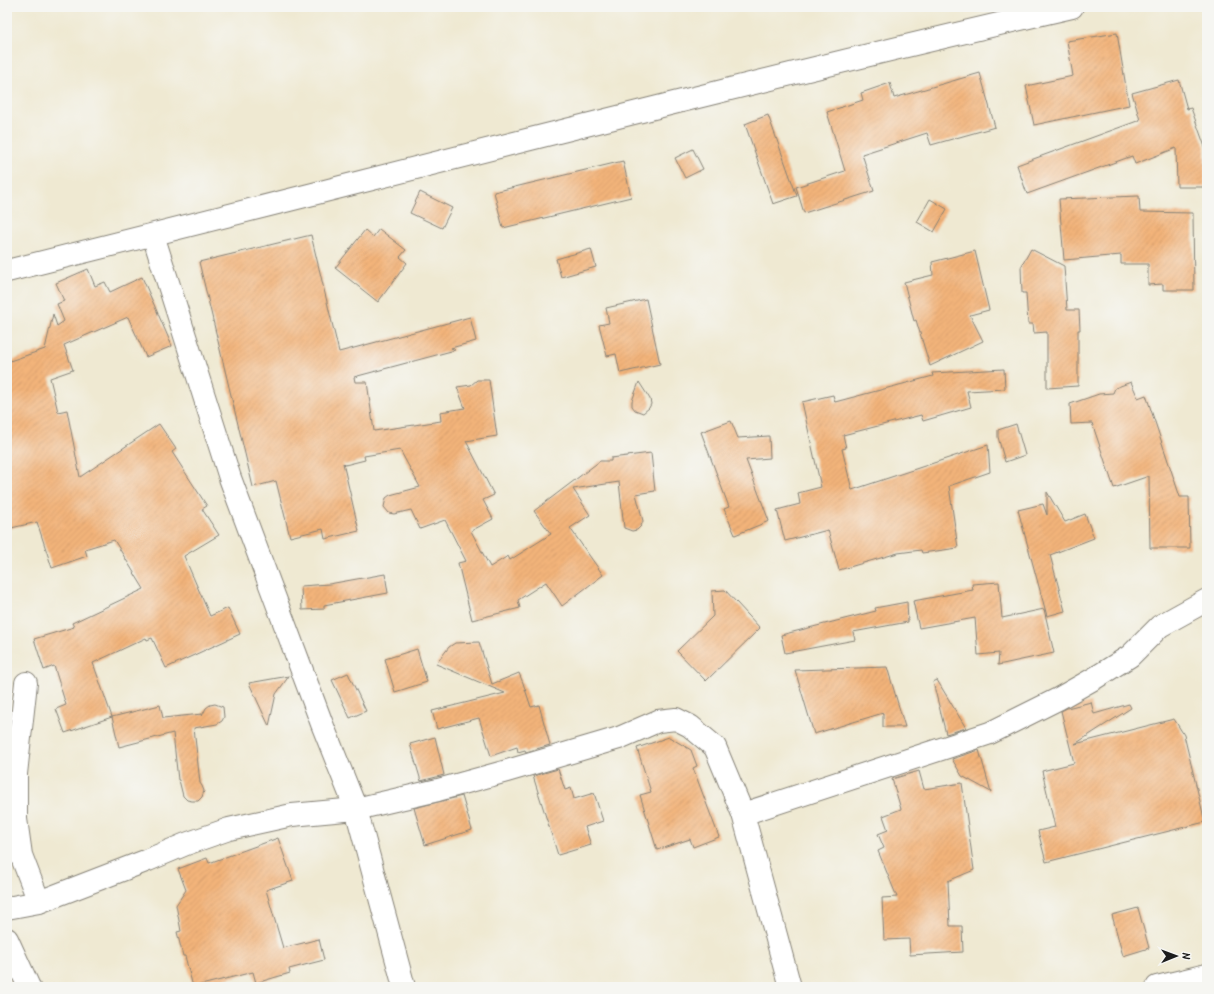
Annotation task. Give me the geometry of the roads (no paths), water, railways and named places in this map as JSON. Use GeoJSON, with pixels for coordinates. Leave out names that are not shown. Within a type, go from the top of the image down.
{"type":"FeatureCollection","features":[{"type":"Feature","properties":{"kind":"street"},"geometry":{"type":"LineString","coordinates":[[7,271],[921,42],[1072,7]]}},
{"type":"Feature","properties":{"kind":"street"},"geometry":{"type":"LineString","coordinates":[[153,235],[230,478],[322,724],[356,809],[404,987]]}},
{"type":"Feature","properties":{"kind":"street"},"geometry":{"type":"LineString","coordinates":[[743,814],[990,733],[1058,699],[1095,678],[1130,656],[1160,626],[1207,600]]}},
{"type":"Feature","properties":{"kind":"street"},"geometry":{"type":"LineString","coordinates":[[26,683],[16,774],[16,819],[21,855],[39,902]]}},
{"type":"Feature","properties":{"kind":"street"},"geometry":{"type":"LineString","coordinates":[[7,908],[39,902],[186,844],[229,829],[292,815],[356,809],[438,790],[619,738],[658,721],[676,719],[690,726],[715,747],[743,814],[790,987]]}},
{"type":"Feature","properties":{"kind":"street"},"geometry":{"type":"LineString","coordinates":[[7,939],[29,987]]}},
{"type":"Feature","properties":{"kind":"street"},"geometry":{"type":"LineString","coordinates":[[1157,987],[1207,975]]}}]}
